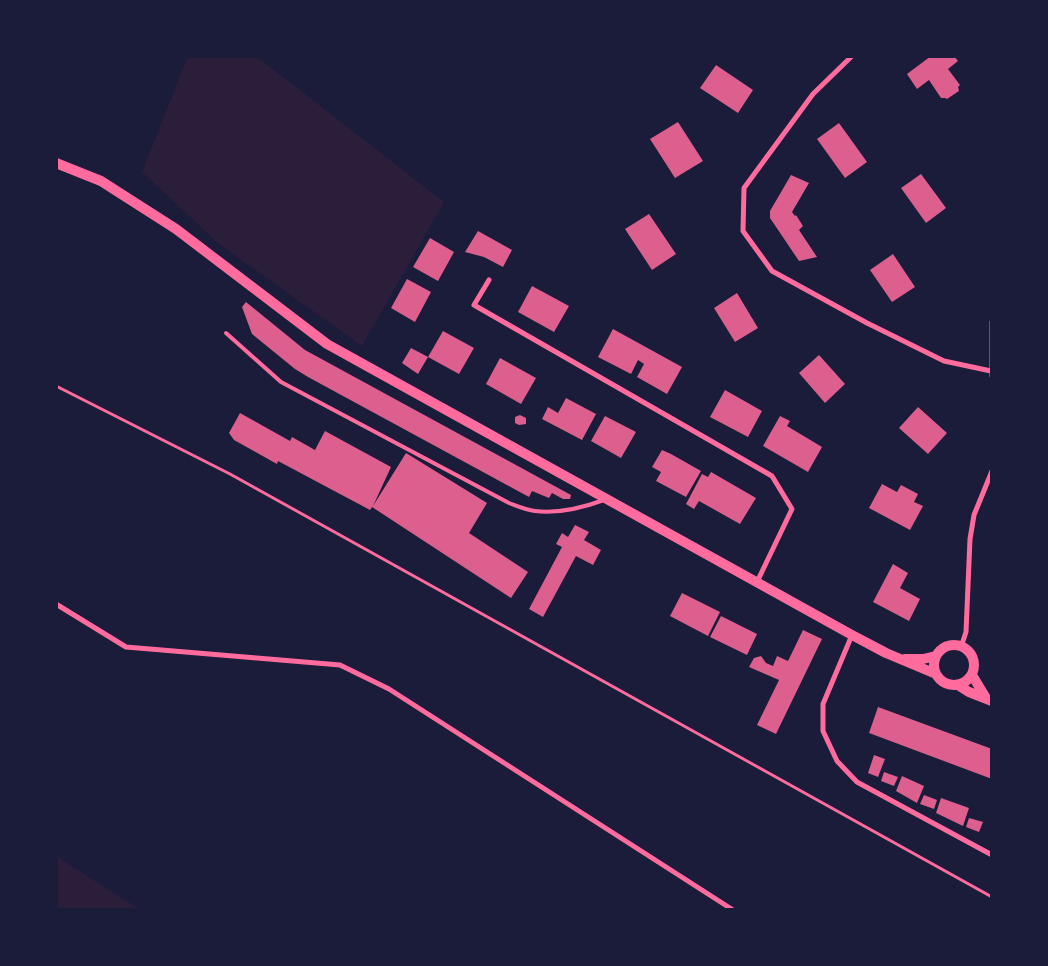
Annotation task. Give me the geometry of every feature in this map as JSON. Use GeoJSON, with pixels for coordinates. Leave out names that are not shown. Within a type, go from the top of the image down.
{"type":"FeatureCollection","features":[{"type":"Feature","properties":{"kind":"main road"},"geometry":{"type":"LineString","coordinates":[[56,163],[101,181],[176,229],[327,344],[852,635],[886,653],[936,674]]}},
{"type":"Feature","properties":{"kind":"main road"},"geometry":{"type":"LineString","coordinates":[[901,659],[923,659],[936,656],[943,649],[952,646],[961,647],[969,651],[973,659],[972,675],[966,682],[958,685],[949,685],[941,681],[936,674],[934,665],[936,656]]}},
{"type":"Feature","properties":{"kind":"main road"},"geometry":{"type":"LineString","coordinates":[[972,675],[989,700]]}},
{"type":"Feature","properties":{"kind":"main road"},"geometry":{"type":"LineString","coordinates":[[958,685],[969,692],[989,700]]}},
{"type":"Feature","properties":{"kind":"street"},"geometry":{"type":"LineString","coordinates":[[852,56],[813,94],[744,188],[743,231],[772,271],[867,323],[944,361],[991,374],[992,322]]}},
{"type":"Feature","properties":{"kind":"street"},"geometry":{"type":"LineString","coordinates":[[489,280],[474,305],[772,476],[792,508],[756,582]]}},
{"type":"Feature","properties":{"kind":"street"},"geometry":{"type":"LineString","coordinates":[[961,647],[966,632],[970,539],[974,514],[992,471]]}},
{"type":"Feature","properties":{"kind":"street"},"geometry":{"type":"LineString","coordinates":[[56,604],[126,647],[340,665],[389,689],[734,910]]}},
{"type":"Feature","properties":{"kind":"street"},"geometry":{"type":"LineString","coordinates":[[852,635],[822,704],[823,731],[838,761],[857,782],[992,855]]}},
{"type":"Feature","properties":{"kind":"lane"},"geometry":{"type":"LineString","coordinates":[[226,333],[281,382],[509,503],[533,511],[553,512],[577,509],[606,499]]}},
{"type":"Feature","properties":{"kind":"path"},"geometry":{"type":"LineString","coordinates":[[56,386],[230,474],[992,897]]}},
{"type":"Feature","properties":{"kind":"shaded area"},"geometry":{"type":"Polygon","coordinates":[[[188,56],[256,56],[444,202],[362,346],[219,244],[142,172],[188,56]]]}},
{"type":"Feature","properties":{"kind":"shaded area"},"geometry":{"type":"Polygon","coordinates":[[[56,856],[141,910],[56,910],[56,856]]]}},
{"type":"Feature","properties":{"kind":"building"},"geometry":{"type":"Polygon","coordinates":[[[931,56],[954,56],[958,61],[948,69],[960,85],[958,87],[959,91],[947,99],[941,98],[929,80],[917,89],[907,74],[931,56]]]}},
{"type":"Feature","properties":{"kind":"building"},"geometry":{"type":"Polygon","coordinates":[[[716,65],[753,90],[738,113],[700,88],[716,65]]]}},
{"type":"Feature","properties":{"kind":"building"},"geometry":{"type":"Polygon","coordinates":[[[678,122],[703,161],[675,178],[650,139],[678,122]]]}},
{"type":"Feature","properties":{"kind":"building"},"geometry":{"type":"Polygon","coordinates":[[[839,123],[867,162],[845,178],[817,139],[839,123]]]}},
{"type":"Feature","properties":{"kind":"building"},"geometry":{"type":"Polygon","coordinates":[[[921,174],[946,208],[926,223],[901,188],[921,174]]]}},
{"type":"Feature","properties":{"kind":"building"},"geometry":{"type":"Polygon","coordinates":[[[791,175],[809,183],[792,212],[803,226],[799,230],[817,257],[799,261],[770,218],[770,211],[791,175]]]}},
{"type":"Feature","properties":{"kind":"building"},"geometry":{"type":"Polygon","coordinates":[[[649,214],[676,254],[652,270],[625,229],[649,214]]]}},
{"type":"Feature","properties":{"kind":"building"},"geometry":{"type":"Polygon","coordinates":[[[478,231],[512,250],[503,267],[484,257],[465,252],[478,231]]]}},
{"type":"Feature","properties":{"kind":"building"},"geometry":{"type":"Polygon","coordinates":[[[430,238],[454,252],[438,281],[413,267],[430,238]]]}},
{"type":"Feature","properties":{"kind":"building"},"geometry":{"type":"Polygon","coordinates":[[[893,254],[915,287],[892,302],[870,270],[893,254]]]}},
{"type":"Feature","properties":{"kind":"building"},"geometry":{"type":"Polygon","coordinates":[[[407,279],[431,292],[415,322],[391,308],[407,279]]]}},
{"type":"Feature","properties":{"kind":"building"},"geometry":{"type":"Polygon","coordinates":[[[532,286],[569,306],[554,332],[518,312],[532,286]]]}},
{"type":"Feature","properties":{"kind":"building"},"geometry":{"type":"Polygon","coordinates":[[[737,293],[758,328],[735,342],[714,308],[737,293]]]}},
{"type":"Feature","properties":{"kind":"building"},"geometry":{"type":"Polygon","coordinates":[[[246,302],[305,350],[571,495],[570,499],[563,499],[552,493],[549,498],[532,491],[529,497],[308,377],[295,369],[252,334],[242,307],[246,302]]]}},
{"type":"Feature","properties":{"kind":"building"},"geometry":{"type":"Polygon","coordinates":[[[613,329],[682,367],[667,394],[637,377],[644,364],[638,360],[631,374],[598,357],[613,329]]]}},
{"type":"Feature","properties":{"kind":"building"},"geometry":{"type":"Polygon","coordinates":[[[443,331],[474,348],[459,374],[428,357],[443,331]]]}},
{"type":"Feature","properties":{"kind":"building"},"geometry":{"type":"Polygon","coordinates":[[[411,348],[428,357],[418,374],[402,363],[411,348]]]}},
{"type":"Feature","properties":{"kind":"building"},"geometry":{"type":"Polygon","coordinates":[[[819,355],[845,384],[825,403],[799,373],[819,355]]]}},
{"type":"Feature","properties":{"kind":"building"},"geometry":{"type":"Polygon","coordinates":[[[500,358],[536,378],[521,404],[486,384],[500,358]]]}},
{"type":"Feature","properties":{"kind":"building"},"geometry":{"type":"Polygon","coordinates":[[[725,390],[762,411],[748,437],[710,417],[725,390]]]}},
{"type":"Feature","properties":{"kind":"building"},"geometry":{"type":"Polygon","coordinates":[[[566,398],[596,414],[582,440],[542,419],[548,407],[558,413],[566,398]]]}},
{"type":"Feature","properties":{"kind":"building"},"geometry":{"type":"Polygon","coordinates":[[[918,407],[947,433],[928,454],[899,428],[918,407]]]}},
{"type":"Feature","properties":{"kind":"building"},"geometry":{"type":"Polygon","coordinates":[[[240,413],[290,441],[292,437],[315,450],[325,431],[391,467],[373,506],[406,453],[487,503],[469,533],[528,572],[511,598],[372,507],[370,510],[278,461],[277,464],[234,440],[229,433],[240,413]]]}},
{"type":"Feature","properties":{"kind":"building"},"geometry":{"type":"Polygon","coordinates":[[[520,415],[526,418],[526,424],[519,425],[515,423],[515,417],[520,415]]]}},
{"type":"Feature","properties":{"kind":"building"},"geometry":{"type":"Polygon","coordinates":[[[605,416],[636,432],[621,458],[591,441],[605,416]]]}},
{"type":"Feature","properties":{"kind":"building"},"geometry":{"type":"Polygon","coordinates":[[[780,416],[790,421],[787,426],[822,447],[808,472],[763,446],[780,416]]]}},
{"type":"Feature","properties":{"kind":"building"},"geometry":{"type":"Polygon","coordinates":[[[662,450],[701,471],[686,497],[656,481],[661,472],[652,467],[662,450]]]}},
{"type":"Feature","properties":{"kind":"building"},"geometry":{"type":"Polygon","coordinates":[[[711,472],[756,498],[740,524],[699,501],[694,509],[686,504],[702,474],[708,477],[711,472]]]}},
{"type":"Feature","properties":{"kind":"building"},"geometry":{"type":"Polygon","coordinates":[[[882,484],[897,492],[901,485],[918,494],[914,502],[923,506],[910,530],[869,508],[882,484]]]}},
{"type":"Feature","properties":{"kind":"building"},"geometry":{"type":"Polygon","coordinates":[[[575,525],[589,532],[584,540],[601,550],[593,565],[576,556],[543,617],[529,609],[562,547],[556,544],[562,533],[568,537],[575,525]]]}},
{"type":"Feature","properties":{"kind":"building"},"geometry":{"type":"Polygon","coordinates":[[[893,564],[908,573],[900,588],[920,599],[909,621],[873,602],[893,564]]]}},
{"type":"Feature","properties":{"kind":"building"},"geometry":{"type":"Polygon","coordinates":[[[682,593],[720,612],[708,636],[670,616],[682,593]]]}},
{"type":"Feature","properties":{"kind":"building"},"geometry":{"type":"Polygon","coordinates":[[[721,616],[757,634],[747,655],[710,637],[721,616]]]}},
{"type":"Feature","properties":{"kind":"building"},"geometry":{"type":"Polygon","coordinates":[[[803,630],[822,639],[776,734],[757,725],[779,680],[749,667],[754,658],[761,656],[766,663],[773,666],[777,656],[788,661],[803,630]]]}},
{"type":"Feature","properties":{"kind":"building"},"geometry":{"type":"Polygon","coordinates":[[[878,707],[992,749],[992,779],[869,733],[878,707]]]}},
{"type":"Feature","properties":{"kind":"building"},"geometry":{"type":"Polygon","coordinates":[[[874,755],[885,759],[878,777],[868,773],[874,755]]]}},
{"type":"Feature","properties":{"kind":"building"},"geometry":{"type":"Polygon","coordinates":[[[884,772],[898,777],[894,786],[881,781],[884,772]]]}},
{"type":"Feature","properties":{"kind":"building"},"geometry":{"type":"Polygon","coordinates":[[[902,776],[924,786],[917,803],[896,791],[902,776]]]}},
{"type":"Feature","properties":{"kind":"building"},"geometry":{"type":"Polygon","coordinates":[[[924,795],[937,800],[934,809],[920,804],[924,795]]]}},
{"type":"Feature","properties":{"kind":"building"},"geometry":{"type":"Polygon","coordinates":[[[941,798],[969,808],[963,826],[936,813],[941,798]]]}},
{"type":"Feature","properties":{"kind":"building"},"geometry":{"type":"Polygon","coordinates":[[[969,818],[983,822],[979,832],[966,827],[969,818]]]}}]}
